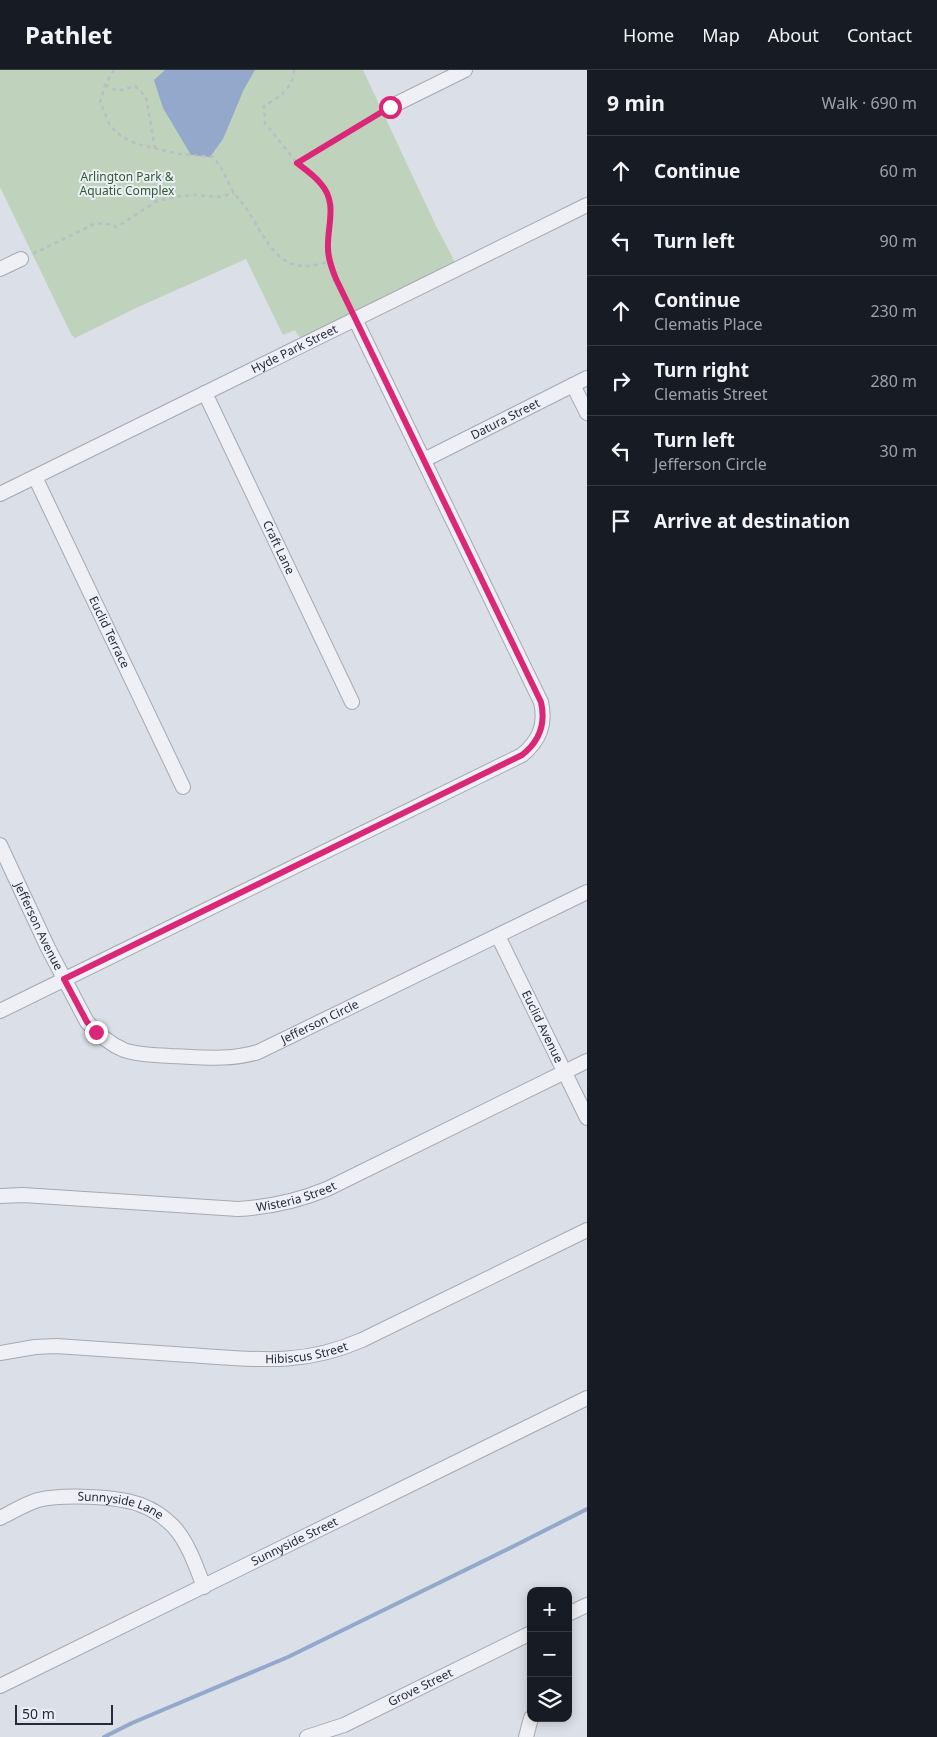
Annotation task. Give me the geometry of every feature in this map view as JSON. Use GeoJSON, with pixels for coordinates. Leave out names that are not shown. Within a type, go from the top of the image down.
{"type":"FeatureCollection","features":[{"type":"Feature","properties":{"kind":"street"},"geometry":{"type":"LineString","coordinates":[[390,107],[465,70]]}},
{"type":"Feature","properties":{"kind":"street","name":"Hyde Park Street"},"geometry":{"type":"LineString","coordinates":[[0,494],[587,205]]}},
{"type":"Feature","properties":{"kind":"street"},"geometry":{"type":"LineString","coordinates":[[0,269],[22,259]]}},
{"type":"Feature","properties":{"kind":"street"},"geometry":{"type":"LineString","coordinates":[[0,1011],[522,755],[531,748],[540,734],[544,713],[541,702],[355,319]]}},
{"type":"Feature","properties":{"kind":"street","name":"Datura Street"},"geometry":{"type":"LineString","coordinates":[[424,460],[587,378]]}},
{"type":"Feature","properties":{"kind":"street"},"geometry":{"type":"LineString","coordinates":[[574,385],[587,413]]}},
{"type":"Feature","properties":{"kind":"street","name":"Craft Lane"},"geometry":{"type":"LineString","coordinates":[[204,393],[352,702]]}},
{"type":"Feature","properties":{"kind":"street","name":"Euclid Terrace"},"geometry":{"type":"LineString","coordinates":[[35,477],[183,787]]}},
{"type":"Feature","properties":{"kind":"street","name":"Jefferson Avenue"},"geometry":{"type":"LineString","coordinates":[[0,846],[64,979]]}},
{"type":"Feature","properties":{"kind":"street","name":"Jefferson Circle"},"geometry":{"type":"LineString","coordinates":[[64,979],[87,1022],[108,1042],[124,1050],[146,1054],[234,1058],[258,1052],[587,892]]}},
{"type":"Feature","properties":{"kind":"street","name":"Euclid Avenue"},"geometry":{"type":"LineString","coordinates":[[498,936],[587,1118]]}},
{"type":"Feature","properties":{"kind":"street","name":"Wisteria Street"},"geometry":{"type":"LineString","coordinates":[[0,1196],[33,1196],[238,1209],[266,1207],[294,1201],[327,1188],[587,1061]]}},
{"type":"Feature","properties":{"kind":"street","name":"Hibiscus Street"},"geometry":{"type":"LineString","coordinates":[[0,1353],[16,1349],[56,1346],[272,1360],[316,1356],[345,1348],[587,1230]]}},
{"type":"Feature","properties":{"kind":"street","name":"Sunnyside Street"},"geometry":{"type":"LineString","coordinates":[[0,1686],[587,1398]]}},
{"type":"Feature","properties":{"kind":"street","name":"Sunnyside Lane"},"geometry":{"type":"LineString","coordinates":[[0,1518],[28,1504],[56,1497],[118,1500],[142,1505],[158,1513],[172,1525],[182,1538],[204,1587]]}},
{"type":"Feature","properties":{"kind":"street"},"geometry":{"type":"LineString","coordinates":[[572,1612],[587,1605]]}},
{"type":"Feature","properties":{"kind":"street","name":"Grove Street"},"geometry":{"type":"LineString","coordinates":[[310,1737],[344,1725],[527,1637]]}},
{"type":"Feature","properties":{"kind":"street"},"geometry":{"type":"LineString","coordinates":[[526,1737],[531,1722]]}},
{"type":"Feature","properties":{"kind":"path"},"geometry":{"type":"LineString","coordinates":[[114,70],[105,85],[100,102],[110,126],[122,138],[137,144],[178,154],[213,157],[221,166],[234,194],[247,210],[260,232],[286,262],[298,266],[329,262]]}},
{"type":"Feature","properties":{"kind":"path"},"geometry":{"type":"LineString","coordinates":[[294,70],[294,77],[283,95],[264,106],[265,123],[297,163],[321,184],[329,197],[332,215],[328,247],[329,262],[355,319]]}},
{"type":"Feature","properties":{"kind":"path"},"geometry":{"type":"LineString","coordinates":[[105,85],[118,91],[135,86],[146,97],[156,148]]}},
{"type":"Feature","properties":{"kind":"path"},"geometry":{"type":"LineString","coordinates":[[297,163],[390,107]]}},
{"type":"Feature","properties":{"kind":"path"},"geometry":{"type":"LineString","coordinates":[[22,259],[94,224],[104,223],[117,227],[157,201],[180,196],[220,197],[234,194]]}},
{"type":"Feature","properties":{"kind":"green space","name":"Arlington Park & Aquatic Complex"},"geometry":{"type":"Polygon","coordinates":[[[0,70],[363,70],[436,226],[455,262],[300,338],[295,330],[283,335],[246,259],[136,308],[75,338],[72,336],[0,187],[0,70]]]}},
{"type":"Feature","properties":{"kind":"water"},"geometry":{"type":"Polygon","coordinates":[[[165,70],[255,70],[244,89],[223,139],[210,157],[191,155],[163,108],[154,80],[165,70]]]}},
{"type":"Feature","properties":{"kind":"waterway"},"geometry":{"type":"LineString","coordinates":[[104,1737],[132,1723],[288,1657],[587,1509]]}},
{"type":"Feature","properties":{"kind":"route"},"geometry":{"type":"LineString","coordinates":[[96,1032],[87,1022],[64,979],[522,755],[531,748],[540,734],[544,713],[541,702],[329,262],[328,247],[332,215],[329,197],[321,184],[297,163],[390,107]]}}]}
